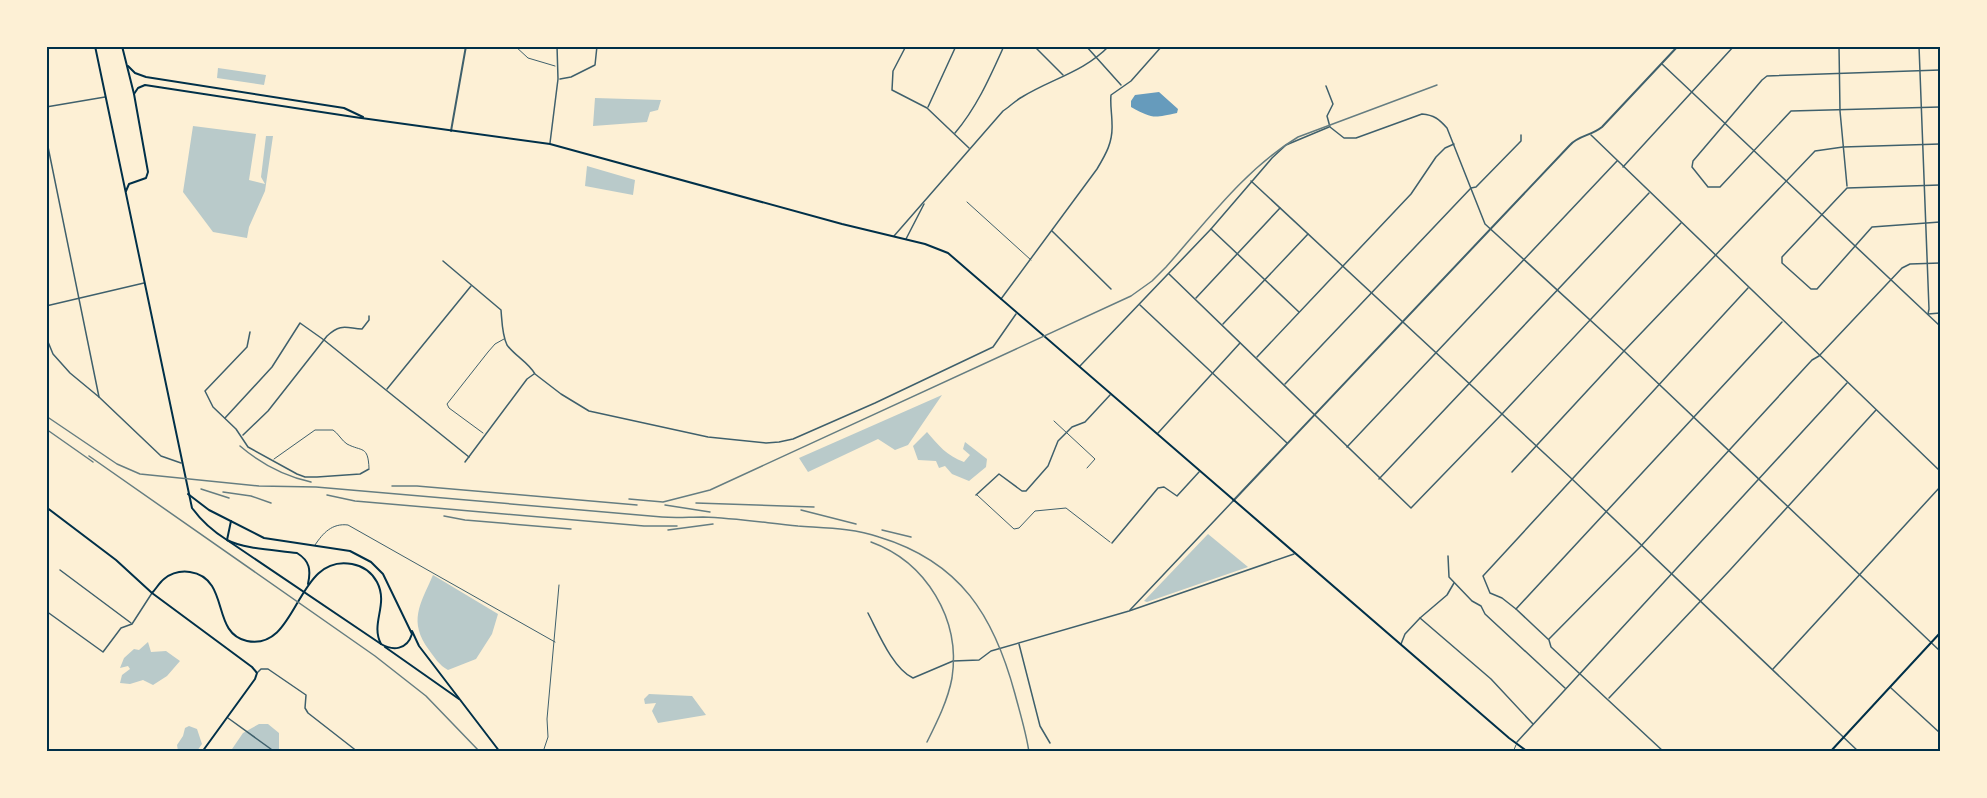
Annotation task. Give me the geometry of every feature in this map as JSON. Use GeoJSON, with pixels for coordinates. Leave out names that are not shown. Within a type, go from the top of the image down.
{"type":"FeatureCollection","features":[{"type":"Feature","properties":{"kind":"main road"},"geometry":{"type":"LineString","coordinates":[[95,46],[192,508],[198,516],[227,540],[381,644],[392,649],[401,648],[407,644],[412,634],[411,629]]}},
{"type":"Feature","properties":{"kind":"main road"},"geometry":{"type":"LineString","coordinates":[[122,46],[134,94],[148,172],[144,179],[127,186],[126,194]]}},
{"type":"Feature","properties":{"kind":"main road"},"geometry":{"type":"LineString","coordinates":[[126,62],[135,73],[146,78],[344,108],[366,118]]}},
{"type":"Feature","properties":{"kind":"main road"},"geometry":{"type":"LineString","coordinates":[[146,78],[143,81],[146,85]]}},
{"type":"Feature","properties":{"kind":"main road"},"geometry":{"type":"LineString","coordinates":[[134,94],[138,88],[146,85],[550,144],[925,244],[948,253],[1294,554],[1528,752]]}},
{"type":"Feature","properties":{"kind":"main road"},"geometry":{"type":"LineString","coordinates":[[342,114],[346,111],[344,108]]}},
{"type":"Feature","properties":{"kind":"main road"},"geometry":{"type":"LineString","coordinates":[[122,176],[132,183]]}},
{"type":"Feature","properties":{"kind":"main road"},"geometry":{"type":"LineString","coordinates":[[188,494],[209,510],[264,537],[350,551],[363,556],[377,567],[392,591],[419,646],[500,752]]}},
{"type":"Feature","properties":{"kind":"main road"},"geometry":{"type":"LineString","coordinates":[[46,507],[116,560],[152,593],[257,673],[202,752]]}},
{"type":"Feature","properties":{"kind":"main road"},"geometry":{"type":"LineString","coordinates":[[227,540],[231,521]]}},
{"type":"Feature","properties":{"kind":"main road"},"geometry":{"type":"LineString","coordinates":[[227,540],[244,545],[297,553],[304,557],[309,565],[308,584]]}},
{"type":"Feature","properties":{"kind":"main road"},"geometry":{"type":"LineString","coordinates":[[152,593],[164,579],[172,575],[193,572],[199,574],[212,586],[225,623],[230,630],[243,640],[258,642],[267,640],[283,626],[308,584],[327,567],[339,563],[352,564],[368,571],[381,591],[383,601],[377,633],[381,644]]}},
{"type":"Feature","properties":{"kind":"main road"},"geometry":{"type":"LineString","coordinates":[[1830,752],[1941,633]]}},
{"type":"Feature","properties":{"kind":"main road"},"geometry":{"type":"LineString","coordinates":[[385,646],[461,700]]}},
{"type":"Feature","properties":{"kind":"street"},"geometry":{"type":"LineString","coordinates":[[452,131],[466,46]]}},
{"type":"Feature","properties":{"kind":"street"},"geometry":{"type":"LineString","coordinates":[[550,144],[558,79],[557,46]]}},
{"type":"Feature","properties":{"kind":"street"},"geometry":{"type":"LineString","coordinates":[[558,79],[570,77],[595,65],[597,46]]}},
{"type":"Feature","properties":{"kind":"street"},"geometry":{"type":"LineString","coordinates":[[906,46],[893,71],[890,86],[893,92],[927,108],[970,149]]}},
{"type":"Feature","properties":{"kind":"street"},"geometry":{"type":"LineString","coordinates":[[927,108],[956,46]]}},
{"type":"Feature","properties":{"kind":"street"},"geometry":{"type":"LineString","coordinates":[[955,133],[969,116],[982,93],[1004,46]]}},
{"type":"Feature","properties":{"kind":"street"},"geometry":{"type":"LineString","coordinates":[[1034,46],[1065,76]]}},
{"type":"Feature","properties":{"kind":"street"},"geometry":{"type":"LineString","coordinates":[[1086,46],[1122,86]]}},
{"type":"Feature","properties":{"kind":"street"},"geometry":{"type":"LineString","coordinates":[[893,237],[1003,111],[1023,96],[1097,58],[1109,46]]}},
{"type":"Feature","properties":{"kind":"street"},"geometry":{"type":"LineString","coordinates":[[1000,299],[1031,260],[1107,152],[1111,143],[1113,126],[1111,98],[1122,86],[1131,81],[1162,46]]}},
{"type":"Feature","properties":{"kind":"street"},"geometry":{"type":"LineString","coordinates":[[1129,611],[1574,140],[1580,136],[1590,135],[1602,127],[1678,46]]}},
{"type":"Feature","properties":{"kind":"street"},"geometry":{"type":"LineString","coordinates":[[1623,167],[1734,46]]}},
{"type":"Feature","properties":{"kind":"street"},"geometry":{"type":"LineString","coordinates":[[1839,46],[1840,111],[1847,188]]}},
{"type":"Feature","properties":{"kind":"street"},"geometry":{"type":"LineString","coordinates":[[1919,46],[1928,314]]}},
{"type":"Feature","properties":{"kind":"street"},"geometry":{"type":"LineString","coordinates":[[1662,64],[1941,326]]}},
{"type":"Feature","properties":{"kind":"street"},"geometry":{"type":"LineString","coordinates":[[1941,70],[1767,76],[1724,123],[1693,161],[1692,167],[1708,187],[1720,187],[1791,111],[1941,107]]}},
{"type":"Feature","properties":{"kind":"street"},"geometry":{"type":"LineString","coordinates":[[1326,86],[1333,104],[1327,116],[1330,127],[1344,138],[1356,138],[1422,114],[1432,115],[1440,120],[1447,128],[1454,144],[1485,224],[1624,351],[1941,651]]}},
{"type":"Feature","properties":{"kind":"street"},"geometry":{"type":"LineString","coordinates":[[46,107],[106,96]]}},
{"type":"Feature","properties":{"kind":"street"},"geometry":{"type":"LineString","coordinates":[[1080,367],[1211,229],[1251,181],[1286,145],[1330,127]]}},
{"type":"Feature","properties":{"kind":"street"},"geometry":{"type":"LineString","coordinates":[[1284,384],[1471,188],[1476,187],[1521,141],[1521,135]]}},
{"type":"Feature","properties":{"kind":"street"},"geometry":{"type":"LineString","coordinates":[[1590,135],[1941,471]]}},
{"type":"Feature","properties":{"kind":"street"},"geometry":{"type":"LineString","coordinates":[[46,137],[99,397]]}},
{"type":"Feature","properties":{"kind":"street"},"geometry":{"type":"LineString","coordinates":[[1257,358],[1411,194],[1436,157],[1445,148],[1454,144]]}},
{"type":"Feature","properties":{"kind":"street"},"geometry":{"type":"LineString","coordinates":[[1512,472],[1815,151],[1843,147],[1941,144]]}},
{"type":"Feature","properties":{"kind":"street"},"geometry":{"type":"LineString","coordinates":[[1346,448],[1617,161]]}},
{"type":"Feature","properties":{"kind":"street"},"geometry":{"type":"LineString","coordinates":[[1251,181],[1572,479],[1859,752]]}},
{"type":"Feature","properties":{"kind":"street"},"geometry":{"type":"LineString","coordinates":[[1941,185],[1847,188],[1782,257],[1782,263],[1811,289],[1817,289],[1872,227],[1941,222]]}},
{"type":"Feature","properties":{"kind":"street"},"geometry":{"type":"LineString","coordinates":[[1379,479],[1650,192]]}},
{"type":"Feature","properties":{"kind":"street"},"geometry":{"type":"LineString","coordinates":[[906,239],[926,200]]}},
{"type":"Feature","properties":{"kind":"street"},"geometry":{"type":"LineString","coordinates":[[1195,299],[1280,208]]}},
{"type":"Feature","properties":{"kind":"street"},"geometry":{"type":"LineString","coordinates":[[1169,274],[1315,414],[1346,448],[1411,508],[1681,223]]}},
{"type":"Feature","properties":{"kind":"street"},"geometry":{"type":"LineString","coordinates":[[1211,229],[1299,312]]}},
{"type":"Feature","properties":{"kind":"street"},"geometry":{"type":"LineString","coordinates":[[1051,231],[1112,290]]}},
{"type":"Feature","properties":{"kind":"street"},"geometry":{"type":"LineString","coordinates":[[1222,325],[1308,234]]}},
{"type":"Feature","properties":{"kind":"street"},"geometry":{"type":"LineString","coordinates":[[443,261],[501,310],[504,338],[511,349],[535,374],[561,394],[589,411],[708,437],[766,443],[793,439],[993,347],[1016,314]]}},
{"type":"Feature","properties":{"kind":"street"},"geometry":{"type":"LineString","coordinates":[[1549,640],[1641,546],[1812,360],[1819,356],[1892,279],[1907,265],[1941,262]]}},
{"type":"Feature","properties":{"kind":"street"},"geometry":{"type":"LineString","coordinates":[[46,306],[144,283]]}},
{"type":"Feature","properties":{"kind":"street"},"geometry":{"type":"LineString","coordinates":[[387,390],[471,286]]}},
{"type":"Feature","properties":{"kind":"street"},"geometry":{"type":"LineString","coordinates":[[1664,752],[1551,647],[1549,640],[1516,609],[1491,592],[1483,576],[1748,288]]}},
{"type":"Feature","properties":{"kind":"street"},"geometry":{"type":"LineString","coordinates":[[1140,305],[1287,443]]}},
{"type":"Feature","properties":{"kind":"street"},"geometry":{"type":"LineString","coordinates":[[1928,314],[1941,313]]}},
{"type":"Feature","properties":{"kind":"street"},"geometry":{"type":"LineString","coordinates":[[242,436],[268,411],[324,340],[336,329],[348,326],[362,330],[369,316]]}},
{"type":"Feature","properties":{"kind":"street"},"geometry":{"type":"LineString","coordinates":[[1516,609],[1695,418],[1782,321]]}},
{"type":"Feature","properties":{"kind":"street"},"geometry":{"type":"LineString","coordinates":[[225,418],[272,367],[300,323],[469,457]]}},
{"type":"Feature","properties":{"kind":"street"},"geometry":{"type":"LineString","coordinates":[[249,332],[247,347],[205,391],[213,407],[242,436],[250,449],[297,474],[311,478],[360,474],[369,470]]}},
{"type":"Feature","properties":{"kind":"street"},"geometry":{"type":"LineString","coordinates":[[46,337],[53,354],[70,373],[99,397],[161,456],[181,463]]}},
{"type":"Feature","properties":{"kind":"street"},"geometry":{"type":"LineString","coordinates":[[1157,435],[1240,342]]}},
{"type":"Feature","properties":{"kind":"street"},"geometry":{"type":"LineString","coordinates":[[465,462],[527,379],[535,374]]}},
{"type":"Feature","properties":{"kind":"street"},"geometry":{"type":"LineString","coordinates":[[1516,742],[1847,383]]}},
{"type":"Feature","properties":{"kind":"street"},"geometry":{"type":"LineString","coordinates":[[976,495],[999,474],[1022,491],[1026,490],[1048,466],[1058,441],[1072,427],[1085,422],[1111,394]]}},
{"type":"Feature","properties":{"kind":"street"},"geometry":{"type":"LineString","coordinates":[[1608,699],[1701,602],[1876,410]]}},
{"type":"Feature","properties":{"kind":"street"},"geometry":{"type":"LineString","coordinates":[[1112,543],[1162,486],[1175,496],[1179,496],[1200,472]]}},
{"type":"Feature","properties":{"kind":"street"},"geometry":{"type":"LineString","coordinates":[[1773,669],[1941,487]]}},
{"type":"Feature","properties":{"kind":"street"},"geometry":{"type":"LineString","coordinates":[[868,613],[884,644],[905,675],[913,678],[952,661],[980,660],[991,651],[1129,611],[1294,554]]}},
{"type":"Feature","properties":{"kind":"street"},"geometry":{"type":"LineString","coordinates":[[1448,556],[1449,577],[1565,689]]}},
{"type":"Feature","properties":{"kind":"street"},"geometry":{"type":"LineString","coordinates":[[60,570],[132,624]]}},
{"type":"Feature","properties":{"kind":"street"},"geometry":{"type":"LineString","coordinates":[[1400,645],[1405,634],[1448,595],[1455,583]]}},
{"type":"Feature","properties":{"kind":"street"},"geometry":{"type":"LineString","coordinates":[[46,611],[103,652],[121,628],[132,624],[152,593]]}},
{"type":"Feature","properties":{"kind":"street"},"geometry":{"type":"LineString","coordinates":[[1420,618],[1491,679],[1533,724]]}},
{"type":"Feature","properties":{"kind":"street"},"geometry":{"type":"LineString","coordinates":[[1019,643],[1040,726],[1050,743]]}},
{"type":"Feature","properties":{"kind":"street"},"geometry":{"type":"LineString","coordinates":[[257,673],[261,669],[268,669],[306,695],[308,713],[358,752]]}},
{"type":"Feature","properties":{"kind":"street"},"geometry":{"type":"LineString","coordinates":[[1890,687],[1941,734]]}},
{"type":"Feature","properties":{"kind":"street"},"geometry":{"type":"LineString","coordinates":[[227,717],[275,752]]}},
{"type":"Feature","properties":{"kind":"lane"},"geometry":{"type":"LineString","coordinates":[[515,46],[528,58],[557,66]]}},
{"type":"Feature","properties":{"kind":"lane"},"geometry":{"type":"LineString","coordinates":[[967,202],[1031,260]]}},
{"type":"Feature","properties":{"kind":"lane"},"geometry":{"type":"LineString","coordinates":[[485,434],[449,408],[447,404],[488,352],[504,338]]}},
{"type":"Feature","properties":{"kind":"lane"},"geometry":{"type":"LineString","coordinates":[[1054,421],[1095,459],[1087,468]]}},
{"type":"Feature","properties":{"kind":"lane"},"geometry":{"type":"LineString","coordinates":[[272,460],[291,449],[315,430],[333,430],[347,444],[358,447],[369,457],[369,470]]}},
{"type":"Feature","properties":{"kind":"lane"},"geometry":{"type":"LineString","coordinates":[[976,495],[1014,529],[1019,528],[1035,511],[1066,508],[1112,543]]}},
{"type":"Feature","properties":{"kind":"lane"},"geometry":{"type":"LineString","coordinates":[[315,545],[330,528],[340,524],[348,525],[555,642]]}},
{"type":"Feature","properties":{"kind":"lane"},"geometry":{"type":"LineString","coordinates":[[543,752],[548,737],[547,719],[559,585]]}},
{"type":"Feature","properties":{"kind":"lane"},"geometry":{"type":"LineString","coordinates":[[1513,752],[1516,742]]}},
{"type":"Feature","properties":{"kind":"shaded area"},"geometry":{"type":"Polygon","coordinates":[[[218,68],[266,75],[264,85],[217,78],[218,68]]]}},
{"type":"Feature","properties":{"kind":"shaded area"},"geometry":{"type":"Polygon","coordinates":[[[595,98],[661,100],[658,110],[650,112],[647,122],[593,126],[595,98]]]}},
{"type":"Feature","properties":{"kind":"shaded area"},"geometry":{"type":"Polygon","coordinates":[[[193,126],[256,134],[249,180],[265,184],[261,177],[266,136],[273,136],[265,191],[249,227],[247,238],[213,232],[183,192],[193,126]]]}},
{"type":"Feature","properties":{"kind":"shaded area"},"geometry":{"type":"Polygon","coordinates":[[[587,166],[635,180],[633,195],[585,186],[587,166]]]}},
{"type":"Feature","properties":{"kind":"shaded area"},"geometry":{"type":"Polygon","coordinates":[[[942,395],[908,445],[895,450],[878,439],[808,472],[799,458],[942,395]]]}},
{"type":"Feature","properties":{"kind":"shaded area"},"geometry":{"type":"Polygon","coordinates":[[[927,432],[939,446],[964,462],[970,455],[963,449],[965,442],[987,459],[986,467],[969,481],[952,474],[945,466],[939,468],[936,461],[918,460],[913,446],[927,432]]]}},
{"type":"Feature","properties":{"kind":"shaded area"},"geometry":{"type":"Polygon","coordinates":[[[1208,534],[1248,567],[1147,602],[1144,601],[1208,534]]]}},
{"type":"Feature","properties":{"kind":"shaded area"},"geometry":{"type":"Polygon","coordinates":[[[433,575],[498,614],[492,634],[476,659],[448,670],[433,656],[419,630],[420,604],[433,575]]]}},
{"type":"Feature","properties":{"kind":"shaded area"},"geometry":{"type":"Polygon","coordinates":[[[148,642],[151,652],[166,651],[180,661],[167,676],[153,685],[143,680],[130,684],[120,683],[122,675],[130,669],[128,666],[120,668],[124,658],[134,649],[139,650],[148,642]]]}},
{"type":"Feature","properties":{"kind":"shaded area"},"geometry":{"type":"Polygon","coordinates":[[[649,694],[692,696],[706,715],[658,723],[652,711],[656,703],[645,704],[644,699],[649,694]]]}},
{"type":"Feature","properties":{"kind":"shaded area"},"geometry":{"type":"Polygon","coordinates":[[[259,724],[268,724],[279,733],[281,751],[230,752],[243,733],[259,724]]]}},
{"type":"Feature","properties":{"kind":"shaded area"},"geometry":{"type":"Polygon","coordinates":[[[189,726],[197,729],[202,744],[197,751],[178,751],[177,745],[185,728],[189,726]]]}},
{"type":"Feature","properties":{"kind":"water"},"geometry":{"type":"Polygon","coordinates":[[[1159,92],[1178,109],[1177,113],[1153,116],[1131,107],[1131,101],[1135,95],[1159,92]]]}},
{"type":"Feature","properties":{"kind":"railway"},"geometry":{"type":"LineString","coordinates":[[629,499],[663,502],[710,490],[1131,296],[1152,281],[1244,180],[1279,150],[1298,137],[1437,85]]}},
{"type":"Feature","properties":{"kind":"railway"},"geometry":{"type":"LineString","coordinates":[[46,416],[117,464],[140,474],[259,486],[316,487],[662,517],[727,518],[849,530],[879,537],[908,548],[932,561],[953,577],[970,596],[996,640],[1006,666],[1029,752]]}},
{"type":"Feature","properties":{"kind":"railway"},"geometry":{"type":"LineString","coordinates":[[46,429],[93,462]]}},
{"type":"Feature","properties":{"kind":"railway"},"geometry":{"type":"LineString","coordinates":[[240,446],[273,468],[311,482]]}},
{"type":"Feature","properties":{"kind":"railway"},"geometry":{"type":"LineString","coordinates":[[89,456],[375,656],[426,696],[480,752]]}},
{"type":"Feature","properties":{"kind":"railway"},"geometry":{"type":"LineString","coordinates":[[392,486],[417,486],[637,505]]}},
{"type":"Feature","properties":{"kind":"railway"},"geometry":{"type":"LineString","coordinates":[[201,489],[229,498]]}},
{"type":"Feature","properties":{"kind":"railway"},"geometry":{"type":"LineString","coordinates":[[223,492],[251,496],[271,503]]}},
{"type":"Feature","properties":{"kind":"railway"},"geometry":{"type":"LineString","coordinates":[[327,495],[355,501],[644,526],[677,526]]}},
{"type":"Feature","properties":{"kind":"railway"},"geometry":{"type":"LineString","coordinates":[[696,503],[814,507]]}},
{"type":"Feature","properties":{"kind":"railway"},"geometry":{"type":"LineString","coordinates":[[665,505],[710,512]]}},
{"type":"Feature","properties":{"kind":"railway"},"geometry":{"type":"LineString","coordinates":[[801,510],[856,524]]}},
{"type":"Feature","properties":{"kind":"railway"},"geometry":{"type":"LineString","coordinates":[[444,516],[465,520],[571,529]]}},
{"type":"Feature","properties":{"kind":"railway"},"geometry":{"type":"LineString","coordinates":[[668,530],[713,524]]}},
{"type":"Feature","properties":{"kind":"railway"},"geometry":{"type":"LineString","coordinates":[[882,530],[911,537]]}},
{"type":"Feature","properties":{"kind":"railway"},"geometry":{"type":"LineString","coordinates":[[871,542],[891,551],[923,578],[936,595],[951,635],[952,678],[942,711],[927,742]]}}]}
